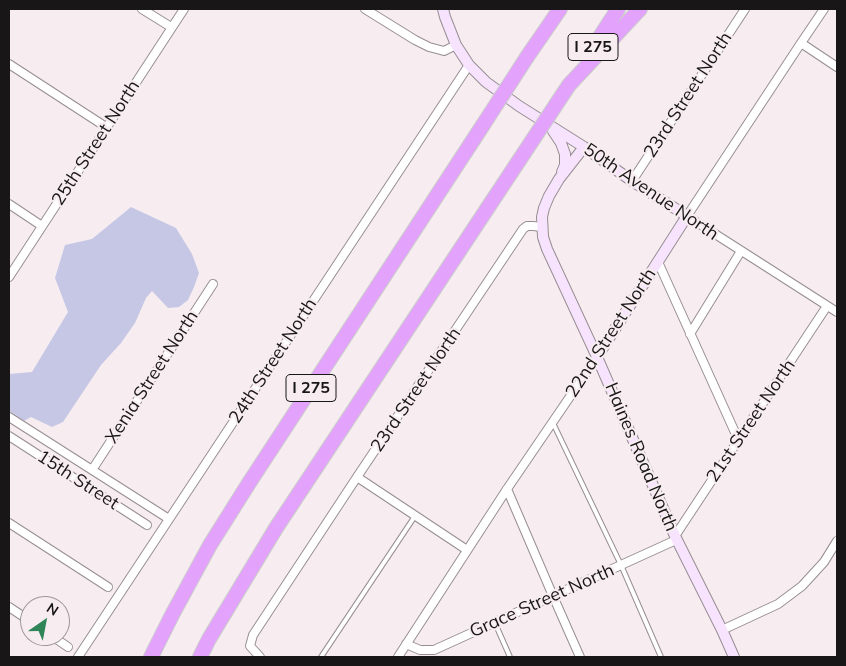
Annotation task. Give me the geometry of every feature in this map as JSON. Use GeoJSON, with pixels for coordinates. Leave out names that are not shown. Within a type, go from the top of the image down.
{"type":"FeatureCollection","features":[{"type":"Feature","properties":{"kind":"highway"},"geometry":{"type":"LineString","coordinates":[[527,57],[550,9]]}},
{"type":"Feature","properties":{"kind":"highway","name":"I 275"},"geometry":{"type":"LineString","coordinates":[[151,657],[210,545],[249,483],[560,9]]}},
{"type":"Feature","properties":{"kind":"highway","name":"I 275"},"geometry":{"type":"LineString","coordinates":[[200,657],[276,528],[618,9]]}},
{"type":"Feature","properties":{"kind":"highway"},"geometry":{"type":"LineString","coordinates":[[569,85],[640,9]]}},
{"type":"Feature","properties":{"kind":"street"},"geometry":{"type":"LineString","coordinates":[[142,9],[171,27]]}},
{"type":"Feature","properties":{"kind":"street","name":"25th Street North"},"geometry":{"type":"LineString","coordinates":[[9,277],[184,9]]}},
{"type":"Feature","properties":{"kind":"street"},"geometry":{"type":"LineString","coordinates":[[365,9],[429,47],[444,52],[456,45]]}},
{"type":"Feature","properties":{"kind":"street"},"geometry":{"type":"LineString","coordinates":[[443,9],[456,45],[469,65]]}},
{"type":"Feature","properties":{"kind":"street","name":"23rd Street North"},"geometry":{"type":"LineString","coordinates":[[632,181],[745,9]]}},
{"type":"Feature","properties":{"kind":"street","name":"22nd Street North"},"geometry":{"type":"LineString","coordinates":[[398,657],[824,9]]}},
{"type":"Feature","properties":{"kind":"street"},"geometry":{"type":"LineString","coordinates":[[801,43],[837,67]]}},
{"type":"Feature","properties":{"kind":"street"},"geometry":{"type":"LineString","coordinates":[[9,64],[106,127]]}},
{"type":"Feature","properties":{"kind":"street","name":"50th Avenue North"},"geometry":{"type":"LineString","coordinates":[[469,65],[486,82],[519,106],[741,252],[837,312]]}},
{"type":"Feature","properties":{"kind":"street","name":"24th Street North"},"geometry":{"type":"LineString","coordinates":[[78,657],[469,65]]}},
{"type":"Feature","properties":{"kind":"street"},"geometry":{"type":"LineString","coordinates":[[545,123],[556,135],[565,154],[565,165],[559,179]]}},
{"type":"Feature","properties":{"kind":"street"},"geometry":{"type":"LineString","coordinates":[[542,227],[542,217],[548,196],[584,147]]}},
{"type":"Feature","properties":{"kind":"street"},"geometry":{"type":"LineString","coordinates":[[9,204],[42,226]]}},
{"type":"Feature","properties":{"kind":"street","name":"23rd Street North"},"geometry":{"type":"LineString","coordinates":[[260,657],[250,646],[253,635],[523,229],[527,226],[542,227]]}},
{"type":"Feature","properties":{"kind":"street","name":"Haines Road North"},"geometry":{"type":"LineString","coordinates":[[542,227],[547,249],[597,357],[675,538],[734,657]]}},
{"type":"Feature","properties":{"kind":"street"},"geometry":{"type":"LineString","coordinates":[[690,334],[741,252]]}},
{"type":"Feature","properties":{"kind":"street"},"geometry":{"type":"LineString","coordinates":[[658,262],[738,440]]}},
{"type":"Feature","properties":{"kind":"street","name":"Xenia Street North"},"geometry":{"type":"LineString","coordinates":[[92,470],[212,284]]}},
{"type":"Feature","properties":{"kind":"street","name":"21st Street North"},"geometry":{"type":"LineString","coordinates":[[675,538],[827,306]]}},
{"type":"Feature","properties":{"kind":"street"},"geometry":{"type":"LineString","coordinates":[[9,417],[169,519]]}},
{"type":"Feature","properties":{"kind":"street","name":"15th Street"},"geometry":{"type":"LineString","coordinates":[[9,436],[147,525]]}},
{"type":"Feature","properties":{"kind":"street"},"geometry":{"type":"LineString","coordinates":[[357,477],[467,550]]}},
{"type":"Feature","properties":{"kind":"street"},"geometry":{"type":"LineString","coordinates":[[507,489],[580,657]]}},
{"type":"Feature","properties":{"kind":"street"},"geometry":{"type":"LineString","coordinates":[[9,522],[108,587]]}},
{"type":"Feature","properties":{"kind":"street","name":"Grace Street North"},"geometry":{"type":"LineString","coordinates":[[406,644],[420,650],[434,650],[621,565],[675,538]]}},
{"type":"Feature","properties":{"kind":"street"},"geometry":{"type":"LineString","coordinates":[[722,630],[778,604],[802,586],[824,562],[837,541]]}},
{"type":"Feature","properties":{"kind":"street"},"geometry":{"type":"LineString","coordinates":[[9,607],[20,614]]}},
{"type":"Feature","properties":{"kind":"lane"},"geometry":{"type":"LineString","coordinates":[[552,422],[621,565],[661,657]]}},
{"type":"Feature","properties":{"kind":"lane"},"geometry":{"type":"LineString","coordinates":[[321,657],[416,516]]}},
{"type":"Feature","properties":{"kind":"lane"},"geometry":{"type":"LineString","coordinates":[[494,622],[510,657]]}},
{"type":"Feature","properties":{"kind":"water"},"geometry":{"type":"Polygon","coordinates":[[[131,207],[176,228],[192,254],[199,273],[188,300],[179,307],[168,308],[152,291],[146,298],[135,323],[121,343],[101,365],[63,422],[52,427],[31,417],[24,421],[9,411],[9,374],[32,372],[68,312],[55,278],[65,245],[92,239],[131,207]]]}}]}
